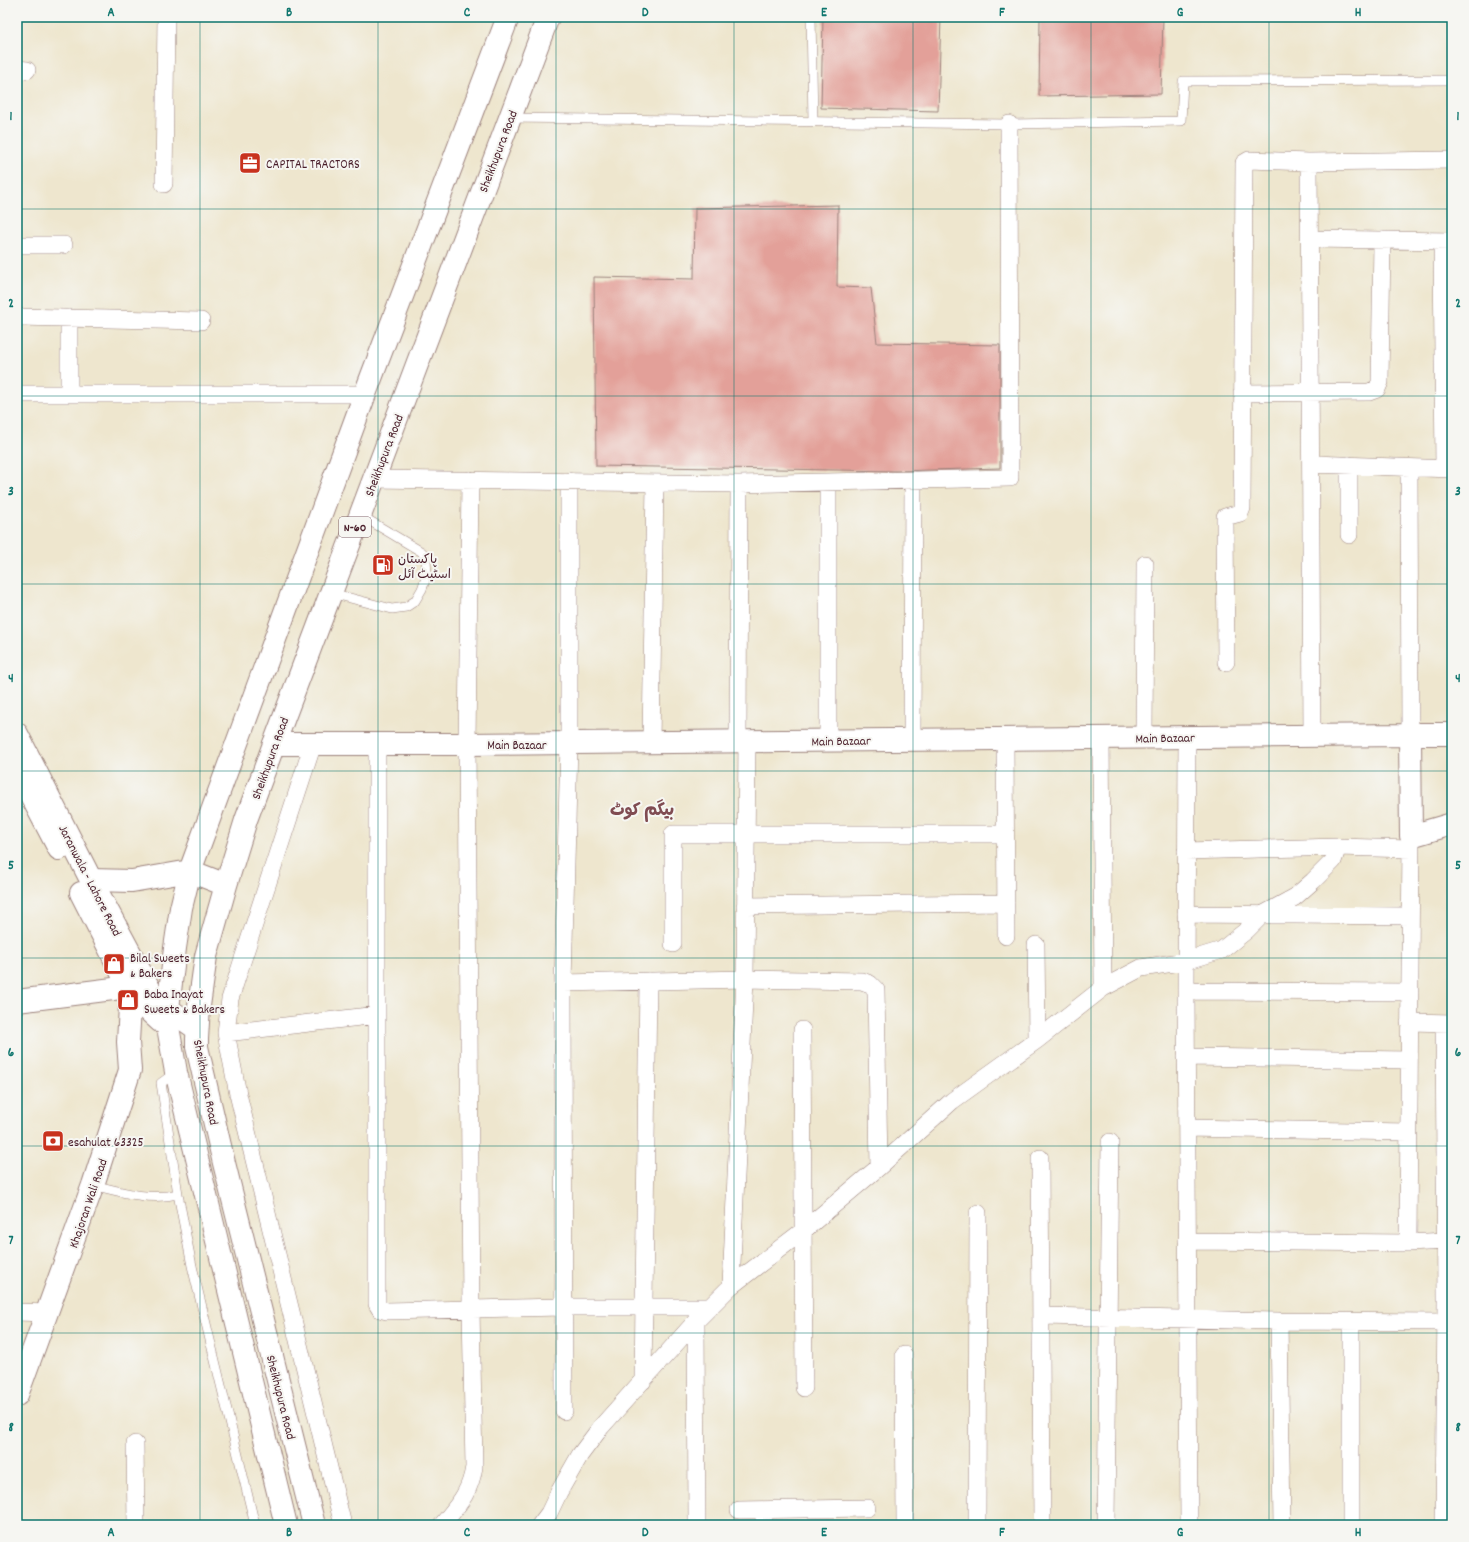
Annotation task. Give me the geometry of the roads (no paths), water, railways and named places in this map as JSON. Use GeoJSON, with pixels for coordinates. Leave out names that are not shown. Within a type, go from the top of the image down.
{"type":"FeatureCollection","features":[{"type":"Feature","properties":{"kind":"main road","name":"Sheikhupura Road"},"geometry":{"type":"LineString","coordinates":[[286,1525],[176,1072],[168,1018],[174,948],[181,908],[190,871],[365,394],[508,17]]}},
{"type":"Feature","properties":{"kind":"main road","name":"Sheikhupura Road"},"geometry":{"type":"LineString","coordinates":[[314,1525],[224,1163],[197,1038],[206,956],[246,820],[548,17]]}},
{"type":"Feature","properties":{"kind":"main road","name":"Jaranwala - Lahore Road"},"geometry":{"type":"LineString","coordinates":[[17,734],[91,880],[140,989]]}},
{"type":"Feature","properties":{"kind":"main road","name":"Main Bazaar"},"geometry":{"type":"LineString","coordinates":[[274,744],[467,744],[1452,734]]}},
{"type":"Feature","properties":{"kind":"main road"},"geometry":{"type":"LineString","coordinates":[[1409,735],[1411,843],[1452,824]]}},
{"type":"Feature","properties":{"kind":"main road","name":"Jaranwala - Lahore Road"},"geometry":{"type":"LineString","coordinates":[[17,769],[140,989],[161,1004],[168,1018],[197,1038]]}},
{"type":"Feature","properties":{"kind":"main road"},"geometry":{"type":"LineString","coordinates":[[91,880],[132,881],[190,871],[226,885]]}},
{"type":"Feature","properties":{"kind":"main road"},"geometry":{"type":"LineString","coordinates":[[17,1002],[140,989]]}},
{"type":"Feature","properties":{"kind":"main road","name":"Khajoran Wali Road"},"geometry":{"type":"LineString","coordinates":[[17,1395],[48,1314],[93,1185],[130,1070],[128,1042],[130,1006],[140,989]]}},
{"type":"Feature","properties":{"kind":"street"},"geometry":{"type":"LineString","coordinates":[[164,184],[166,17]]}},
{"type":"Feature","properties":{"kind":"street"},"geometry":{"type":"LineString","coordinates":[[374,479],[739,484],[1010,478],[1009,124]]}},
{"type":"Feature","properties":{"kind":"street"},"geometry":{"type":"LineString","coordinates":[[1226,662],[1225,517],[1240,513],[1242,508],[1244,163],[1249,160],[1309,162],[1452,160]]}},
{"type":"Feature","properties":{"kind":"street"},"geometry":{"type":"LineString","coordinates":[[1309,162],[1312,464],[1312,736]]}},
{"type":"Feature","properties":{"kind":"street"},"geometry":{"type":"LineString","coordinates":[[1310,239],[1447,241],[1448,469],[1312,464]]}},
{"type":"Feature","properties":{"kind":"street"},"geometry":{"type":"LineString","coordinates":[[1242,394],[1369,392],[1377,389],[1380,382],[1382,240]]}},
{"type":"Feature","properties":{"kind":"street"},"geometry":{"type":"LineString","coordinates":[[17,244],[64,245]]}},
{"type":"Feature","properties":{"kind":"street"},"geometry":{"type":"LineString","coordinates":[[17,317],[201,321]]}},
{"type":"Feature","properties":{"kind":"street"},"geometry":{"type":"LineString","coordinates":[[69,318],[69,394]]}},
{"type":"Feature","properties":{"kind":"street"},"geometry":{"type":"LineString","coordinates":[[17,394],[365,394]]}},
{"type":"Feature","properties":{"kind":"street"},"geometry":{"type":"LineString","coordinates":[[1349,466],[1349,535]]}},
{"type":"Feature","properties":{"kind":"street"},"geometry":{"type":"LineString","coordinates":[[1409,468],[1409,735]]}},
{"type":"Feature","properties":{"kind":"street"},"geometry":{"type":"LineString","coordinates":[[442,1525],[465,1496],[472,1479],[474,1467],[471,1309],[467,744],[470,480]]}},
{"type":"Feature","properties":{"kind":"street"},"geometry":{"type":"LineString","coordinates":[[912,739],[913,480]]}},
{"type":"Feature","properties":{"kind":"street"},"geometry":{"type":"LineString","coordinates":[[564,1411],[563,983],[569,743],[569,481]]}},
{"type":"Feature","properties":{"kind":"street"},"geometry":{"type":"LineString","coordinates":[[828,482],[828,740]]}},
{"type":"Feature","properties":{"kind":"street"},"geometry":{"type":"LineString","coordinates":[[651,742],[655,483]]}},
{"type":"Feature","properties":{"kind":"street"},"geometry":{"type":"LineString","coordinates":[[731,1286],[744,979],[746,834],[739,484]]}},
{"type":"Feature","properties":{"kind":"street"},"geometry":{"type":"LineString","coordinates":[[1144,737],[1145,564]]}},
{"type":"Feature","properties":{"kind":"street"},"geometry":{"type":"LineString","coordinates":[[1187,736],[1186,1128],[1189,1525]]}},
{"type":"Feature","properties":{"kind":"street"},"geometry":{"type":"LineString","coordinates":[[1101,737],[1103,988]]}},
{"type":"Feature","properties":{"kind":"street"},"geometry":{"type":"LineString","coordinates":[[1005,738],[1006,936]]}},
{"type":"Feature","properties":{"kind":"street"},"geometry":{"type":"LineString","coordinates":[[313,744],[236,979],[230,999],[226,1033],[238,1094],[344,1525]]}},
{"type":"Feature","properties":{"kind":"street"},"geometry":{"type":"LineString","coordinates":[[377,744],[377,1304],[380,1309],[387,1310],[563,1307],[711,1307]]}},
{"type":"Feature","properties":{"kind":"street"},"geometry":{"type":"LineString","coordinates":[[674,944],[674,834],[1005,834]]}},
{"type":"Feature","properties":{"kind":"street"},"geometry":{"type":"LineString","coordinates":[[1186,851],[1338,847],[1411,843],[1408,1243]]}},
{"type":"Feature","properties":{"kind":"street"},"geometry":{"type":"LineString","coordinates":[[540,1525],[549,1513],[580,1455],[602,1427],[696,1321],[731,1286],[804,1230],[879,1167],[952,1101],[1037,1040],[1103,988],[1141,968],[1186,961],[1222,950],[1247,930],[1262,915],[1295,897],[1333,861],[1338,847]]}},
{"type":"Feature","properties":{"kind":"street"},"geometry":{"type":"LineString","coordinates":[[745,906],[1006,903]]}},
{"type":"Feature","properties":{"kind":"street"},"geometry":{"type":"LineString","coordinates":[[1186,914],[1410,916]]}},
{"type":"Feature","properties":{"kind":"street"},"geometry":{"type":"LineString","coordinates":[[1036,945],[1037,1040]]}},
{"type":"Feature","properties":{"kind":"street"},"geometry":{"type":"LineString","coordinates":[[563,983],[744,979],[862,981],[870,984],[876,990],[879,1167]]}},
{"type":"Feature","properties":{"kind":"street"},"geometry":{"type":"LineString","coordinates":[[643,1382],[648,981]]}},
{"type":"Feature","properties":{"kind":"street"},"geometry":{"type":"LineString","coordinates":[[1186,991],[1410,992]]}},
{"type":"Feature","properties":{"kind":"street"},"geometry":{"type":"LineString","coordinates":[[226,1033],[377,1015]]}},
{"type":"Feature","properties":{"kind":"street"},"geometry":{"type":"LineString","coordinates":[[1409,1022],[1448,1023],[1444,1525]]}},
{"type":"Feature","properties":{"kind":"street"},"geometry":{"type":"LineString","coordinates":[[802,1030],[804,1388]]}},
{"type":"Feature","properties":{"kind":"street"},"geometry":{"type":"LineString","coordinates":[[1186,1057],[1409,1060]]}},
{"type":"Feature","properties":{"kind":"street"},"geometry":{"type":"LineString","coordinates":[[1186,1128],[1408,1132]]}},
{"type":"Feature","properties":{"kind":"street"},"geometry":{"type":"LineString","coordinates":[[1106,1525],[1110,1142]]}},
{"type":"Feature","properties":{"kind":"street"},"geometry":{"type":"LineString","coordinates":[[1040,1158],[1042,1525]]}},
{"type":"Feature","properties":{"kind":"street"},"geometry":{"type":"LineString","coordinates":[[977,1525],[978,1213]]}},
{"type":"Feature","properties":{"kind":"street"},"geometry":{"type":"LineString","coordinates":[[1187,1241],[1446,1242]]}},
{"type":"Feature","properties":{"kind":"street"},"geometry":{"type":"LineString","coordinates":[[17,1312],[48,1314]]}},
{"type":"Feature","properties":{"kind":"street"},"geometry":{"type":"LineString","coordinates":[[1041,1316],[1279,1321],[1446,1322]]}},
{"type":"Feature","properties":{"kind":"street"},"geometry":{"type":"LineString","coordinates":[[696,1321],[696,1525]]}},
{"type":"Feature","properties":{"kind":"street"},"geometry":{"type":"LineString","coordinates":[[1279,1321],[1282,1525]]}},
{"type":"Feature","properties":{"kind":"street"},"geometry":{"type":"LineString","coordinates":[[1351,1322],[1351,1525]]}},
{"type":"Feature","properties":{"kind":"street"},"geometry":{"type":"LineString","coordinates":[[904,1355],[905,1525]]}},
{"type":"Feature","properties":{"kind":"street"},"geometry":{"type":"LineString","coordinates":[[135,1444],[136,1525]]}},
{"type":"Feature","properties":{"kind":"street"},"geometry":{"type":"LineString","coordinates":[[739,1510],[764,1517],[867,1508]]}},
{"type":"Feature","properties":{"kind":"lane"},"geometry":{"type":"LineString","coordinates":[[811,17],[813,121]]}},
{"type":"Feature","properties":{"kind":"lane"},"geometry":{"type":"LineString","coordinates":[[510,118],[1009,124],[1181,121],[1183,82],[1452,80]]}},
{"type":"Feature","properties":{"kind":"lane"},"geometry":{"type":"LineString","coordinates":[[331,593],[392,610],[406,606],[415,601],[427,575],[426,560],[422,552],[360,515]]}},
{"type":"Feature","properties":{"kind":"lane"},"geometry":{"type":"LineString","coordinates":[[176,1072],[161,1083],[178,1194],[192,1266],[256,1525]]}},
{"type":"Feature","properties":{"kind":"lane"},"geometry":{"type":"LineString","coordinates":[[93,1185],[132,1195],[169,1196],[178,1194]]}},
{"type":"Feature","properties":{"kind":"place","name":"CAPITAL TRACTORS"},"geometry":{"type":"Point","coordinates":[250,163]}},
{"type":"Feature","properties":{"kind":"place","name":"پاکستان اسٹیٹ آئل"},"geometry":{"type":"Point","coordinates":[383,565]}},
{"type":"Feature","properties":{"kind":"place","name":"Bilal Sweets & Bakers"},"geometry":{"type":"Point","coordinates":[114,964]}},
{"type":"Feature","properties":{"kind":"place","name":"Baba Inayat Sweets & Bakers"},"geometry":{"type":"Point","coordinates":[128,1000]}},
{"type":"Feature","properties":{"kind":"place","name":"esahulat 63325"},"geometry":{"type":"Point","coordinates":[53,1141]}},
{"type":"Feature","properties":{"kind":"district","name":"بیگم کوٹ"},"geometry":{"type":"Point","coordinates":[642,809]}}]}
